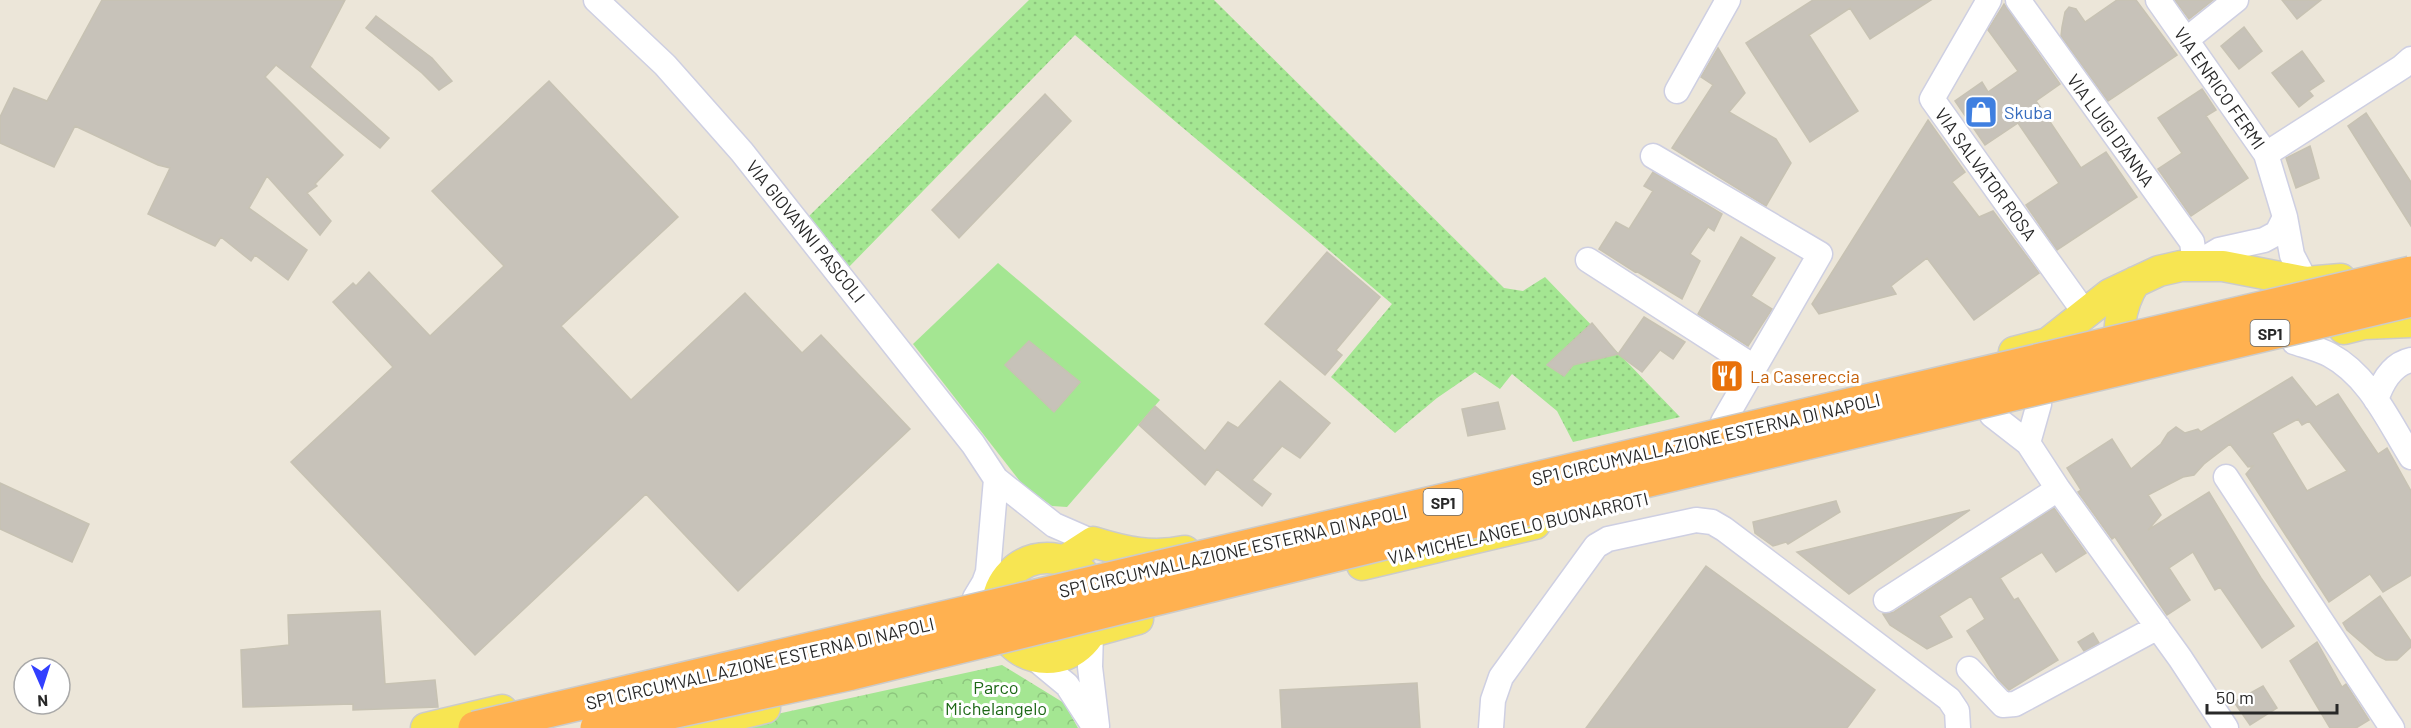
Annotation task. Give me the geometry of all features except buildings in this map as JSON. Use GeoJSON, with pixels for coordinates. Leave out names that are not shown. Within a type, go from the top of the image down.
{"type":"FeatureCollection","features":[{"type":"Feature","properties":{"kind":"highway","name":"SP1 CIRCUMVALLAZIONE ESTERNA DI NAPOLI"},"geometry":{"type":"LineString","coordinates":[[475,728],[851,642],[2411,273]]}},
{"type":"Feature","properties":{"kind":"highway","name":"SP1 CIRCUMVALLAZIONE ESTERNA DI NAPOLI"},"geometry":{"type":"LineString","coordinates":[[597,728],[852,673],[1429,531],[2411,300]]}},
{"type":"Feature","properties":{"kind":"main road"},"geometry":{"type":"LineString","coordinates":[[1062,562],[1093,542],[1142,555],[1165,555],[1340,516],[2048,344],[2110,294],[2159,271],[2195,264],[2249,269],[2291,281],[2306,282],[2331,281],[2411,263]]}},
{"type":"Feature","properties":{"kind":"main road"},"geometry":{"type":"LineString","coordinates":[[2135,282],[2126,295],[2122,308],[2120,324],[2122,350],[2128,360],[2153,374]]}},
{"type":"Feature","properties":{"kind":"main road","name":"VIA MICHELANGELO BUONARROTI"},"geometry":{"type":"LineString","coordinates":[[1092,632],[1144,617],[2039,404],[2153,374],[2364,324],[2411,322]]}},
{"type":"Feature","properties":{"kind":"main road"},"geometry":{"type":"LineString","coordinates":[[426,728],[992,592],[1010,573],[1022,564],[1035,559],[1049,557],[1079,568],[1090,581],[1097,598],[1097,615],[1092,632],[1081,645],[1066,655],[1049,658],[1024,652],[1006,638],[999,626],[992,592]]}},
{"type":"Feature","properties":{"kind":"main road"},"geometry":{"type":"LineString","coordinates":[[680,728],[1024,652]]}},
{"type":"Feature","properties":{"kind":"street","name":"VIA GIOVANNI PASCOLI"},"geometry":{"type":"LineString","coordinates":[[596,0],[665,65],[742,152],[973,444],[996,479],[1054,525],[1093,542]]}},
{"type":"Feature","properties":{"kind":"street"},"geometry":{"type":"LineString","coordinates":[[1677,92],[1728,0]]}},
{"type":"Feature","properties":{"kind":"street","name":"VIA SALVATOR ROSA"},"geometry":{"type":"LineString","coordinates":[[1989,0],[1932,99],[2085,313]]}},
{"type":"Feature","properties":{"kind":"street","name":"VIA LUIGI D'ANNA"},"geometry":{"type":"LineString","coordinates":[[2018,0],[2192,242],[2195,264]]}},
{"type":"Feature","properties":{"kind":"street","name":"VIA ENRICO FERMI"},"geometry":{"type":"LineString","coordinates":[[2158,0],[2266,154],[2285,217],[2292,255],[2306,282]]}},
{"type":"Feature","properties":{"kind":"street"},"geometry":{"type":"LineString","coordinates":[[2186,40],[2236,0]]}},
{"type":"Feature","properties":{"kind":"street"},"geometry":{"type":"LineString","coordinates":[[2266,154],[2411,59]]}},
{"type":"Feature","properties":{"kind":"street"},"geometry":{"type":"LineString","coordinates":[[1653,156],[1820,254],[1723,422]]}},
{"type":"Feature","properties":{"kind":"street"},"geometry":{"type":"LineString","coordinates":[[2195,264],[2219,250],[2271,237],[2277,233],[2285,217]]}},
{"type":"Feature","properties":{"kind":"street"},"geometry":{"type":"LineString","coordinates":[[1588,260],[1754,367]]}},
{"type":"Feature","properties":{"kind":"street"},"geometry":{"type":"LineString","coordinates":[[2294,342],[2327,354],[2363,380],[2411,457]]}},
{"type":"Feature","properties":{"kind":"street"},"geometry":{"type":"LineString","coordinates":[[2376,400],[2380,387],[2392,369],[2411,360]]}},
{"type":"Feature","properties":{"kind":"street"},"geometry":{"type":"LineString","coordinates":[[2028,443],[2039,404]]}},
{"type":"Feature","properties":{"kind":"street"},"geometry":{"type":"LineString","coordinates":[[1992,414],[2028,443],[2226,728]]}},
{"type":"Feature","properties":{"kind":"street"},"geometry":{"type":"LineString","coordinates":[[2226,477],[2392,728]]}},
{"type":"Feature","properties":{"kind":"street"},"geometry":{"type":"LineString","coordinates":[[992,592],[984,583],[991,550],[996,479]]}},
{"type":"Feature","properties":{"kind":"street"},"geometry":{"type":"LineString","coordinates":[[1887,600],[2058,489]]}},
{"type":"Feature","properties":{"kind":"street"},"geometry":{"type":"LineString","coordinates":[[1491,728],[1493,700],[1501,677],[1596,546],[1608,539],[1696,520],[1712,522],[1724,529],[1949,699],[1957,711],[1958,728]]}},
{"type":"Feature","properties":{"kind":"street"},"geometry":{"type":"LineString","coordinates":[[1054,525],[1062,562]]}},
{"type":"Feature","properties":{"kind":"street"},"geometry":{"type":"LineString","coordinates":[[1969,669],[2003,705],[2015,704],[2158,627]]}},
{"type":"Feature","properties":{"kind":"street"},"geometry":{"type":"LineString","coordinates":[[1092,632],[1090,667],[1096,728]]}},
{"type":"Feature","properties":{"kind":"street"},"geometry":{"type":"LineString","coordinates":[[1024,652],[1067,685],[1096,728]]}},
{"type":"Feature","properties":{"kind":"green space"},"geometry":{"type":"Polygon","coordinates":[[[1029,0],[1214,0],[1504,288],[1523,291],[1545,277],[1680,417],[1573,442],[1557,411],[1512,374],[1500,389],[1475,372],[1437,398],[1395,433],[1331,377],[1392,304],[1075,35],[847,269],[806,219],[1029,0]]]}},
{"type":"Feature","properties":{"kind":"green space"},"geometry":{"type":"Polygon","coordinates":[[[998,263],[1160,400],[1067,507],[1052,506],[1022,484],[913,344],[998,263]]]}},
{"type":"Feature","properties":{"kind":"green space","name":"Parco Michelangelo"},"geometry":{"type":"Polygon","coordinates":[[[1002,665],[1064,703],[1078,728],[713,728],[1002,665]]]}},
{"type":"Feature","properties":{"kind":"place","name":"Skuba"},"geometry":{"type":"Point","coordinates":[1981,112]}},
{"type":"Feature","properties":{"kind":"place","name":"La Casereccia"},"geometry":{"type":"Point","coordinates":[1727,376]}}]}
